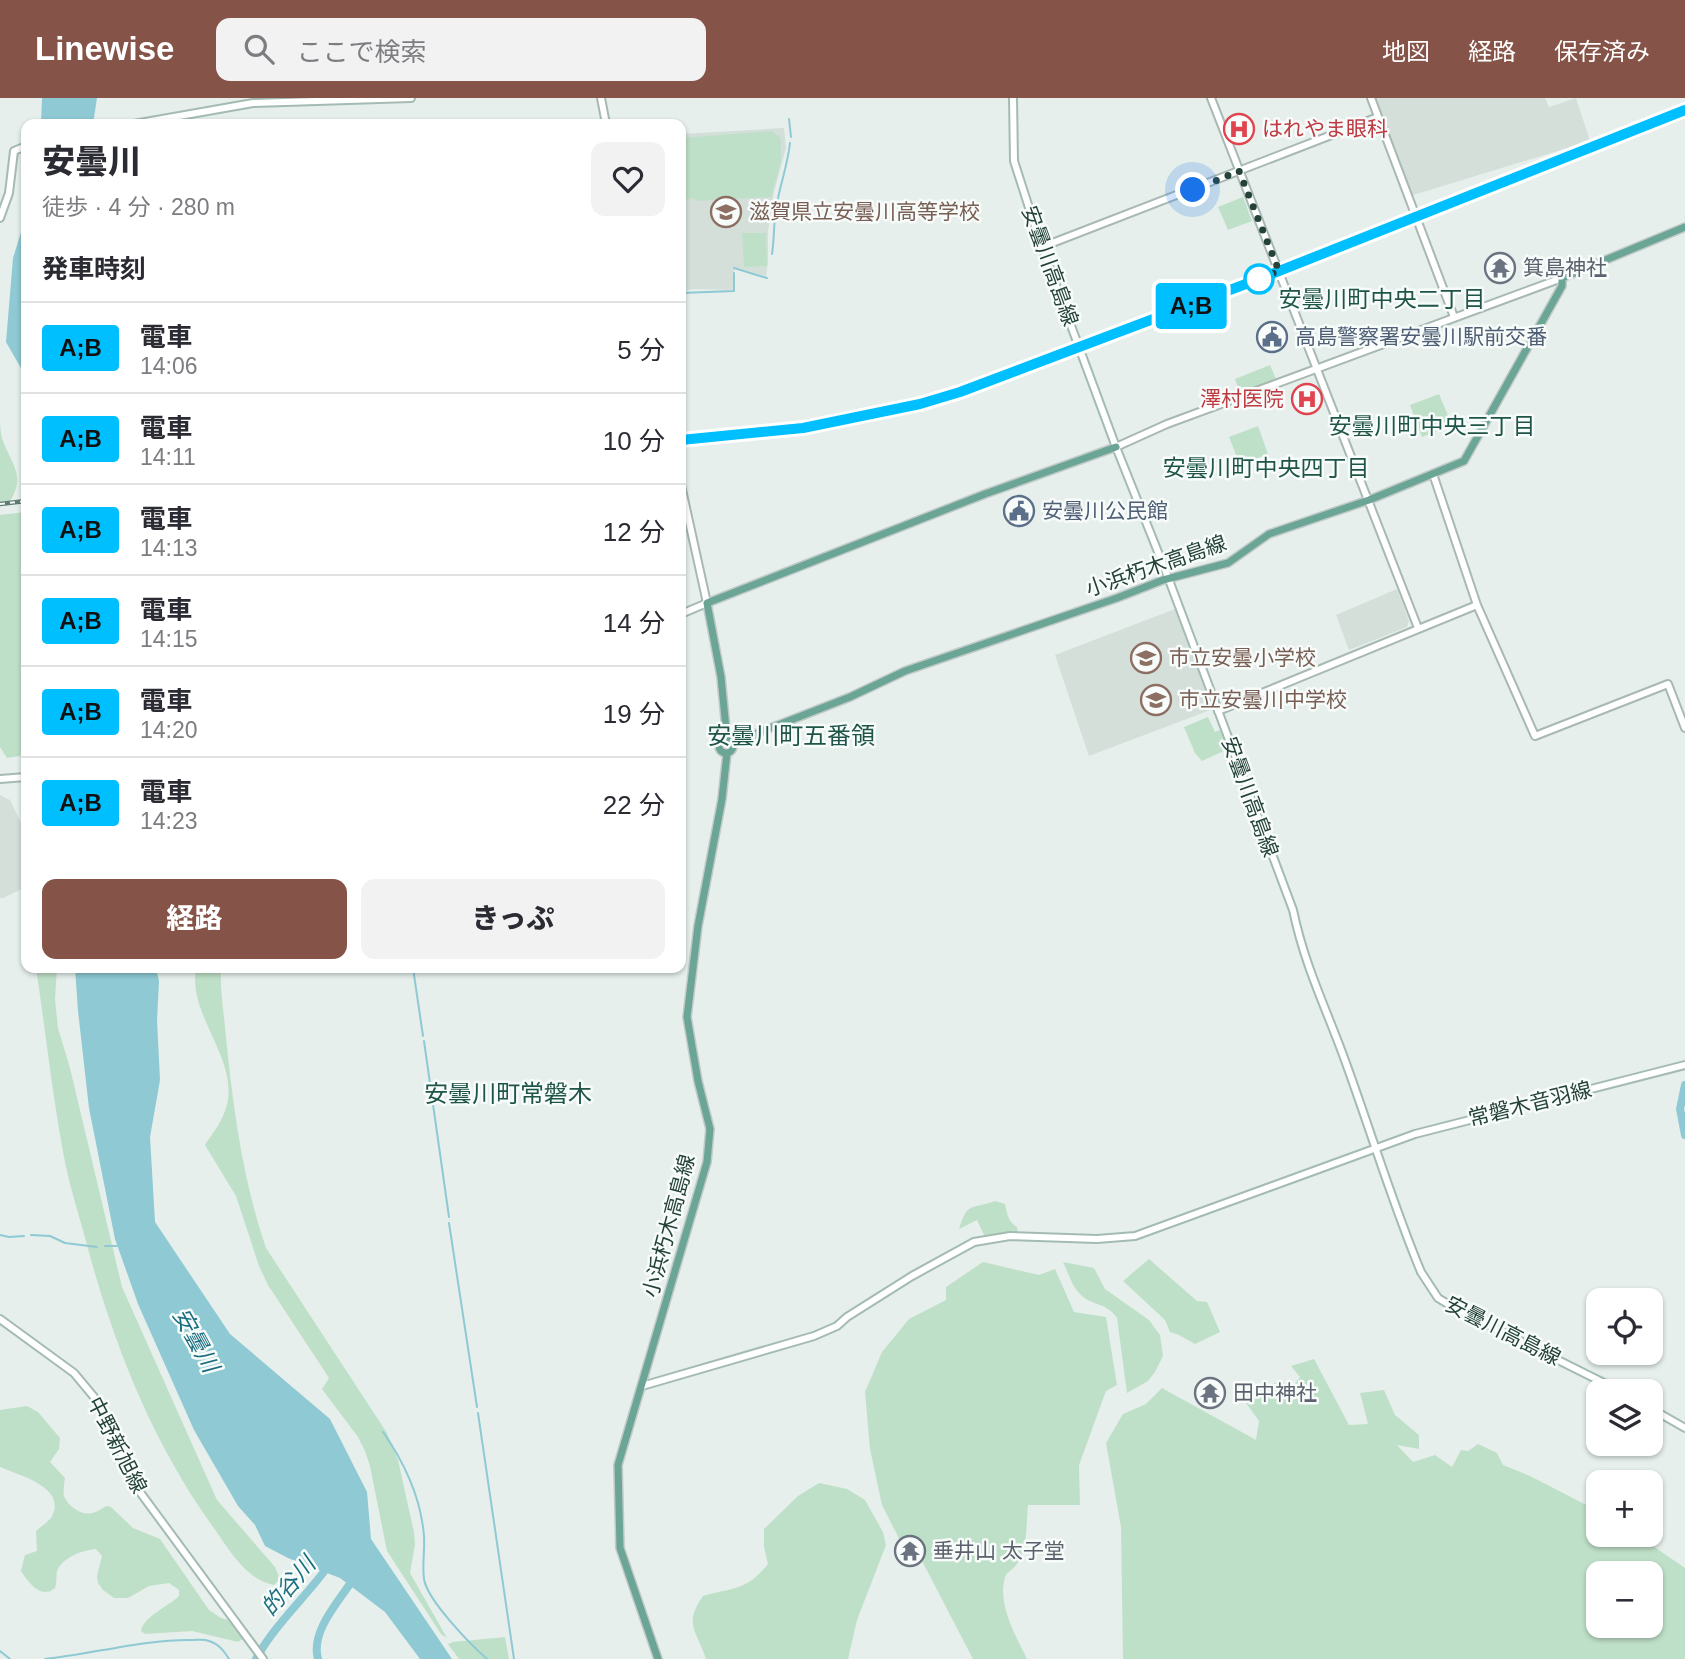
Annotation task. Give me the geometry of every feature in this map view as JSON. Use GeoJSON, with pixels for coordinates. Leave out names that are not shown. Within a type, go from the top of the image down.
{"type":"FeatureCollection","features":[{"type":"Feature","properties":{"kind":"main road"},"geometry":{"type":"LineString","coordinates":[[161,119],[278,101],[411,98]]}},
{"type":"Feature","properties":{"kind":"main road"},"geometry":{"type":"LineString","coordinates":[[601,98],[605,119]]}},
{"type":"Feature","properties":{"kind":"main road","name":"安曇川高島線"},"geometry":{"type":"LineString","coordinates":[[1013,98],[1014,161],[1042,247],[1293,910],[1311,979],[1343,1053],[1416,1261],[1438,1298],[1596,1379]]}},
{"type":"Feature","properties":{"kind":"main road"},"geometry":{"type":"LineString","coordinates":[[1211,98],[1418,628]]}},
{"type":"Feature","properties":{"kind":"main road"},"geometry":{"type":"LineString","coordinates":[[1371,98],[1454,317]]}},
{"type":"Feature","properties":{"kind":"main road"},"geometry":{"type":"LineString","coordinates":[[1042,247],[1378,117]]}},
{"type":"Feature","properties":{"kind":"main road"},"geometry":{"type":"LineString","coordinates":[[0,218],[9,193],[14,151],[21,148]]}},
{"type":"Feature","properties":{"kind":"main road"},"geometry":{"type":"LineString","coordinates":[[686,612],[985,494],[1116,447],[1157,428],[1562,278],[1685,227]]}},
{"type":"Feature","properties":{"kind":"main road","name":"小浜朽木高島線"},"geometry":{"type":"LineString","coordinates":[[658,1659],[620,1548],[618,1465],[707,1162],[710,1129],[698,1082],[688,1017],[698,926],[722,799],[727,753],[732,749],[729,741],[836,702],[905,671],[1168,579],[1228,564],[1269,534],[1369,500],[1464,461],[1562,286],[1562,278]]}},
{"type":"Feature","properties":{"kind":"main road"},"geometry":{"type":"LineString","coordinates":[[1433,474],[1477,605],[1535,736],[1668,684],[1685,728]]}},
{"type":"Feature","properties":{"kind":"main road"},"geometry":{"type":"LineString","coordinates":[[686,508],[721,677],[729,741]]}},
{"type":"Feature","properties":{"kind":"main road"},"geometry":{"type":"LineString","coordinates":[[1218,711],[1477,605]]}},
{"type":"Feature","properties":{"kind":"main road"},"geometry":{"type":"LineString","coordinates":[[0,779],[21,777]]}},
{"type":"Feature","properties":{"kind":"main road","name":"常磐木音羽線"},"geometry":{"type":"LineString","coordinates":[[642,1385],[814,1336],[837,1326],[912,1276],[974,1242],[1010,1236],[1097,1239],[1135,1236],[1415,1134],[1685,1065]]}},
{"type":"Feature","properties":{"kind":"main road","name":"中野新旭線"},"geometry":{"type":"LineString","coordinates":[[0,1319],[74,1373],[94,1397],[103,1411],[134,1484],[263,1659]]}},
{"type":"Feature","properties":{"kind":"main road"},"geometry":{"type":"LineString","coordinates":[[1663,1415],[1685,1428]]}},
{"type":"Feature","properties":{"kind":"shaded area"},"geometry":{"type":"Polygon","coordinates":[[[1373,98],[1545,98],[1549,107],[1576,98],[1590,141],[1410,196],[1373,98]]]}},
{"type":"Feature","properties":{"kind":"shaded area","name":"滋賀県立安曇川高等学校"},"geometry":{"type":"Polygon","coordinates":[[[784,128],[786,148],[774,192],[768,231],[766,276],[734,267],[734,290],[686,291],[686,134],[784,128]]]}},
{"type":"Feature","properties":{"kind":"shaded area"},"geometry":{"type":"Polygon","coordinates":[[[1397,589],[1409,621],[1407,627],[1349,650],[1336,615],[1397,589]]]}},
{"type":"Feature","properties":{"kind":"shaded area"},"geometry":{"type":"Polygon","coordinates":[[[1175,609],[1213,709],[1089,756],[1055,655],[1175,609]]]}},
{"type":"Feature","properties":{"kind":"shaded area"},"geometry":{"type":"Polygon","coordinates":[[[0,795],[10,800],[21,823],[21,889],[0,898],[0,795]]]}},
{"type":"Feature","properties":{"kind":"green space"},"geometry":{"type":"Polygon","coordinates":[[[772,131],[781,138],[781,162],[771,197],[686,199],[686,138],[772,131]]]}},
{"type":"Feature","properties":{"kind":"green space"},"geometry":{"type":"Polygon","coordinates":[[[1243,197],[1252,221],[1228,230],[1218,207],[1243,197]]]}},
{"type":"Feature","properties":{"kind":"green space"},"geometry":{"type":"Polygon","coordinates":[[[742,233],[766,233],[767,266],[744,267],[742,233]]]}},
{"type":"Feature","properties":{"kind":"green space"},"geometry":{"type":"Polygon","coordinates":[[[1270,365],[1276,379],[1240,393],[1235,379],[1270,365]]]}},
{"type":"Feature","properties":{"kind":"green space"},"geometry":{"type":"Polygon","coordinates":[[[1439,394],[1452,425],[1422,437],[1410,405],[1439,394]]]}},
{"type":"Feature","properties":{"kind":"green space"},"geometry":{"type":"Polygon","coordinates":[[[1258,426],[1268,454],[1240,465],[1229,437],[1258,426]]]}},
{"type":"Feature","properties":{"kind":"green space"},"geometry":{"type":"Polygon","coordinates":[[[0,427],[14,465],[17,486],[9,503],[0,502],[0,427]]]}},
{"type":"Feature","properties":{"kind":"green space"},"geometry":{"type":"Polygon","coordinates":[[[21,513],[21,756],[7,758],[0,747],[0,515],[21,513]]]}},
{"type":"Feature","properties":{"kind":"green space"},"geometry":{"type":"Polygon","coordinates":[[[1208,717],[1215,732],[1220,730],[1228,749],[1202,761],[1195,753],[1184,727],[1208,717]]]}},
{"type":"Feature","properties":{"kind":"green space"},"geometry":{"type":"Polygon","coordinates":[[[37,973],[57,973],[55,999],[58,1028],[122,1287],[217,1500],[275,1567],[280,1579],[274,1585],[263,1582],[245,1569],[224,1542],[189,1491],[134,1385],[107,1311],[72,1193],[53,1093],[37,973]]]}},
{"type":"Feature","properties":{"kind":"green space"},"geometry":{"type":"Polygon","coordinates":[[[196,973],[221,973],[222,1003],[236,1117],[245,1171],[266,1248],[387,1433],[398,1460],[414,1532],[415,1544],[410,1573],[447,1638],[441,1634],[387,1551],[365,1451],[358,1437],[322,1389],[329,1378],[268,1285],[236,1196],[205,1145],[225,1111],[229,1093],[227,1075],[199,1004],[196,973]]]}},
{"type":"Feature","properties":{"kind":"green space"},"geometry":{"type":"Polygon","coordinates":[[[995,1201],[1005,1204],[1008,1217],[1017,1227],[1018,1234],[985,1237],[977,1220],[959,1229],[968,1210],[995,1201]]]}},
{"type":"Feature","properties":{"kind":"green space"},"geometry":{"type":"Polygon","coordinates":[[[1149,1259],[1197,1301],[1207,1302],[1220,1332],[1195,1344],[1170,1332],[1165,1320],[1123,1281],[1149,1259]]]}},
{"type":"Feature","properties":{"kind":"green space"},"geometry":{"type":"Polygon","coordinates":[[[983,1262],[1039,1275],[1055,1269],[1074,1312],[1106,1317],[1117,1385],[1106,1391],[1079,1465],[1080,1505],[1028,1505],[1021,1558],[1006,1575],[1003,1591],[1006,1611],[1027,1659],[973,1659],[921,1559],[911,1562],[882,1505],[870,1449],[865,1392],[882,1352],[909,1319],[946,1300],[946,1287],[983,1262]]]}},
{"type":"Feature","properties":{"kind":"green space"},"geometry":{"type":"Polygon","coordinates":[[[1063,1262],[1094,1268],[1105,1289],[1149,1320],[1160,1335],[1163,1356],[1148,1381],[1127,1393],[1117,1318],[1108,1309],[1079,1293],[1063,1262]]]}},
{"type":"Feature","properties":{"kind":"green space"},"geometry":{"type":"Polygon","coordinates":[[[1314,1359],[1349,1425],[1368,1424],[1360,1393],[1384,1390],[1395,1415],[1419,1435],[1419,1449],[1397,1445],[1413,1462],[1435,1455],[1452,1467],[1461,1450],[1468,1451],[1478,1444],[1497,1453],[1503,1465],[1586,1505],[1586,1547],[1654,1547],[1685,1568],[1685,1659],[1123,1659],[1121,1527],[1106,1443],[1123,1414],[1146,1404],[1162,1388],[1256,1440],[1259,1421],[1238,1392],[1279,1382],[1294,1385],[1300,1377],[1291,1366],[1314,1359]]]}},
{"type":"Feature","properties":{"kind":"green space"},"geometry":{"type":"Polygon","coordinates":[[[27,1406],[38,1412],[60,1438],[59,1449],[50,1462],[65,1478],[66,1500],[79,1512],[88,1514],[107,1506],[111,1507],[133,1528],[160,1539],[209,1610],[221,1618],[238,1623],[244,1638],[238,1642],[192,1631],[145,1634],[141,1631],[143,1626],[179,1596],[179,1590],[169,1583],[149,1586],[128,1598],[114,1598],[98,1583],[102,1556],[96,1549],[80,1553],[64,1562],[57,1571],[55,1588],[50,1591],[40,1591],[32,1585],[21,1571],[25,1555],[37,1551],[36,1531],[52,1516],[55,1506],[53,1497],[28,1478],[0,1467],[0,1410],[27,1406]]]}},
{"type":"Feature","properties":{"kind":"green space"},"geometry":{"type":"Polygon","coordinates":[[[819,1483],[847,1489],[865,1500],[883,1532],[886,1545],[857,1620],[848,1659],[706,1659],[693,1621],[703,1596],[739,1587],[760,1573],[768,1564],[764,1529],[798,1496],[819,1483]]]}},
{"type":"Feature","properties":{"kind":"green space"},"geometry":{"type":"Polygon","coordinates":[[[505,1637],[509,1659],[459,1659],[448,1644],[453,1642],[505,1637]]]}},
{"type":"Feature","properties":{"kind":"water"},"geometry":{"type":"Polygon","coordinates":[[[42,98],[97,98],[94,119],[41,119],[42,98]]]}},
{"type":"Feature","properties":{"kind":"water"},"geometry":{"type":"Polygon","coordinates":[[[21,232],[21,368],[6,342],[13,258],[21,232]]]}},
{"type":"Feature","properties":{"kind":"water","name":"安曇川"},"geometry":{"type":"Polygon","coordinates":[[[75,973],[157,973],[160,1080],[150,1137],[155,1222],[230,1334],[330,1419],[367,1492],[371,1539],[452,1659],[420,1659],[385,1612],[340,1578],[265,1546],[255,1525],[238,1506],[194,1430],[138,1304],[115,1239],[89,1108],[75,973]]]}},
{"type":"Feature","properties":{"kind":"waterway"},"geometry":{"type":"LineString","coordinates":[[789,119],[791,137]]}},
{"type":"Feature","properties":{"kind":"waterway"},"geometry":{"type":"LineString","coordinates":[[772,254],[776,205],[790,143]]}},
{"type":"Feature","properties":{"kind":"waterway"},"geometry":{"type":"LineString","coordinates":[[734,268],[767,278]]}},
{"type":"Feature","properties":{"kind":"waterway"},"geometry":{"type":"LineString","coordinates":[[686,293],[734,291],[734,273]]}},
{"type":"Feature","properties":{"kind":"waterway"},"geometry":{"type":"LineString","coordinates":[[414,973],[423,1036]]}},
{"type":"Feature","properties":{"kind":"waterway"},"geometry":{"type":"LineString","coordinates":[[424,1041],[449,1217]]}},
{"type":"Feature","properties":{"kind":"waterway"},"geometry":{"type":"LineString","coordinates":[[1685,1085],[1680,1109],[1685,1135]]}},
{"type":"Feature","properties":{"kind":"waterway"},"geometry":{"type":"LineString","coordinates":[[449,1223],[477,1407]]}},
{"type":"Feature","properties":{"kind":"waterway"},"geometry":{"type":"LineString","coordinates":[[0,1235],[24,1236]]}},
{"type":"Feature","properties":{"kind":"waterway"},"geometry":{"type":"LineString","coordinates":[[31,1235],[50,1236],[65,1243],[97,1247]]}},
{"type":"Feature","properties":{"kind":"waterway"},"geometry":{"type":"LineString","coordinates":[[105,1246],[117,1246]]}},
{"type":"Feature","properties":{"kind":"waterway"},"geometry":{"type":"LineString","coordinates":[[478,1413],[514,1659]]}},
{"type":"Feature","properties":{"kind":"waterway"},"geometry":{"type":"LineString","coordinates":[[383,1432],[404,1468],[419,1508],[424,1536],[423,1574],[427,1588],[451,1622],[487,1659]]}},
{"type":"Feature","properties":{"kind":"waterway","name":"的谷川"},"geometry":{"type":"LineString","coordinates":[[256,1659],[272,1634],[329,1565]]}},
{"type":"Feature","properties":{"kind":"waterway"},"geometry":{"type":"LineString","coordinates":[[318,1659],[318,1638],[322,1627],[354,1578]]}},
{"type":"Feature","properties":{"kind":"waterway"},"geometry":{"type":"LineString","coordinates":[[45,1659],[174,1640],[207,1640],[216,1644],[229,1659]]}},
{"type":"Feature","properties":{"kind":"waterway"},"geometry":{"type":"LineString","coordinates":[[0,1651],[10,1659]]}},
{"type":"Feature","properties":{"kind":"railway"},"geometry":{"type":"LineString","coordinates":[[686,440],[803,428],[920,404],[960,392],[1259,280],[1685,110]]}},
{"type":"Feature","properties":{"kind":"railway"},"geometry":{"type":"LineString","coordinates":[[0,504],[21,502]]}},
{"type":"Feature","properties":{"kind":"train","name":"A;B"},"geometry":{"type":"LineString","coordinates":[[686,440],[803,428],[920,404],[960,392],[1130,330],[1685,110]]}},
{"type":"Feature","properties":{"kind":"place","name":"はれやま眼科"},"geometry":{"type":"Point","coordinates":[1239,129]}},
{"type":"Feature","properties":{"kind":"place","name":"滋賀県立安曇川高等学校"},"geometry":{"type":"Point","coordinates":[726,212]}},
{"type":"Feature","properties":{"kind":"place","name":"箕島神社"},"geometry":{"type":"Point","coordinates":[1500,268]}},
{"type":"Feature","properties":{"kind":"place","name":"高島警察署安曇川駅前交番"},"geometry":{"type":"Point","coordinates":[1272,337]}},
{"type":"Feature","properties":{"kind":"place","name":"澤村医院"},"geometry":{"type":"Point","coordinates":[1307,399]}},
{"type":"Feature","properties":{"kind":"place","name":"安曇川公民館"},"geometry":{"type":"Point","coordinates":[1019,511]}},
{"type":"Feature","properties":{"kind":"place","name":"市立安曇小学校"},"geometry":{"type":"Point","coordinates":[1146,658]}},
{"type":"Feature","properties":{"kind":"place","name":"市立安曇川中学校"},"geometry":{"type":"Point","coordinates":[1156,700]}},
{"type":"Feature","properties":{"kind":"place","name":"田中神社"},"geometry":{"type":"Point","coordinates":[1210,1393]}},
{"type":"Feature","properties":{"kind":"place","name":"垂井山 太子堂"},"geometry":{"type":"Point","coordinates":[910,1551]}},
{"type":"Feature","properties":{"kind":"district","name":"安曇川町中央二丁目"},"geometry":{"type":"Point","coordinates":[1382,299]}},
{"type":"Feature","properties":{"kind":"district","name":"安曇川町中央三丁目"},"geometry":{"type":"Point","coordinates":[1432,426]}},
{"type":"Feature","properties":{"kind":"district","name":"安曇川町中央四丁目"},"geometry":{"type":"Point","coordinates":[1266,468]}},
{"type":"Feature","properties":{"kind":"district","name":"安曇川町五番領"},"geometry":{"type":"Point","coordinates":[791,736]}},
{"type":"Feature","properties":{"kind":"district","name":"安曇川町常磐木"},"geometry":{"type":"Point","coordinates":[508,1094]}},
{"type":"Feature","properties":{"kind":"route"},"geometry":{"type":"LineString","coordinates":[[1193,190],[1239,171],[1279,271],[1259,279]]}}]}
